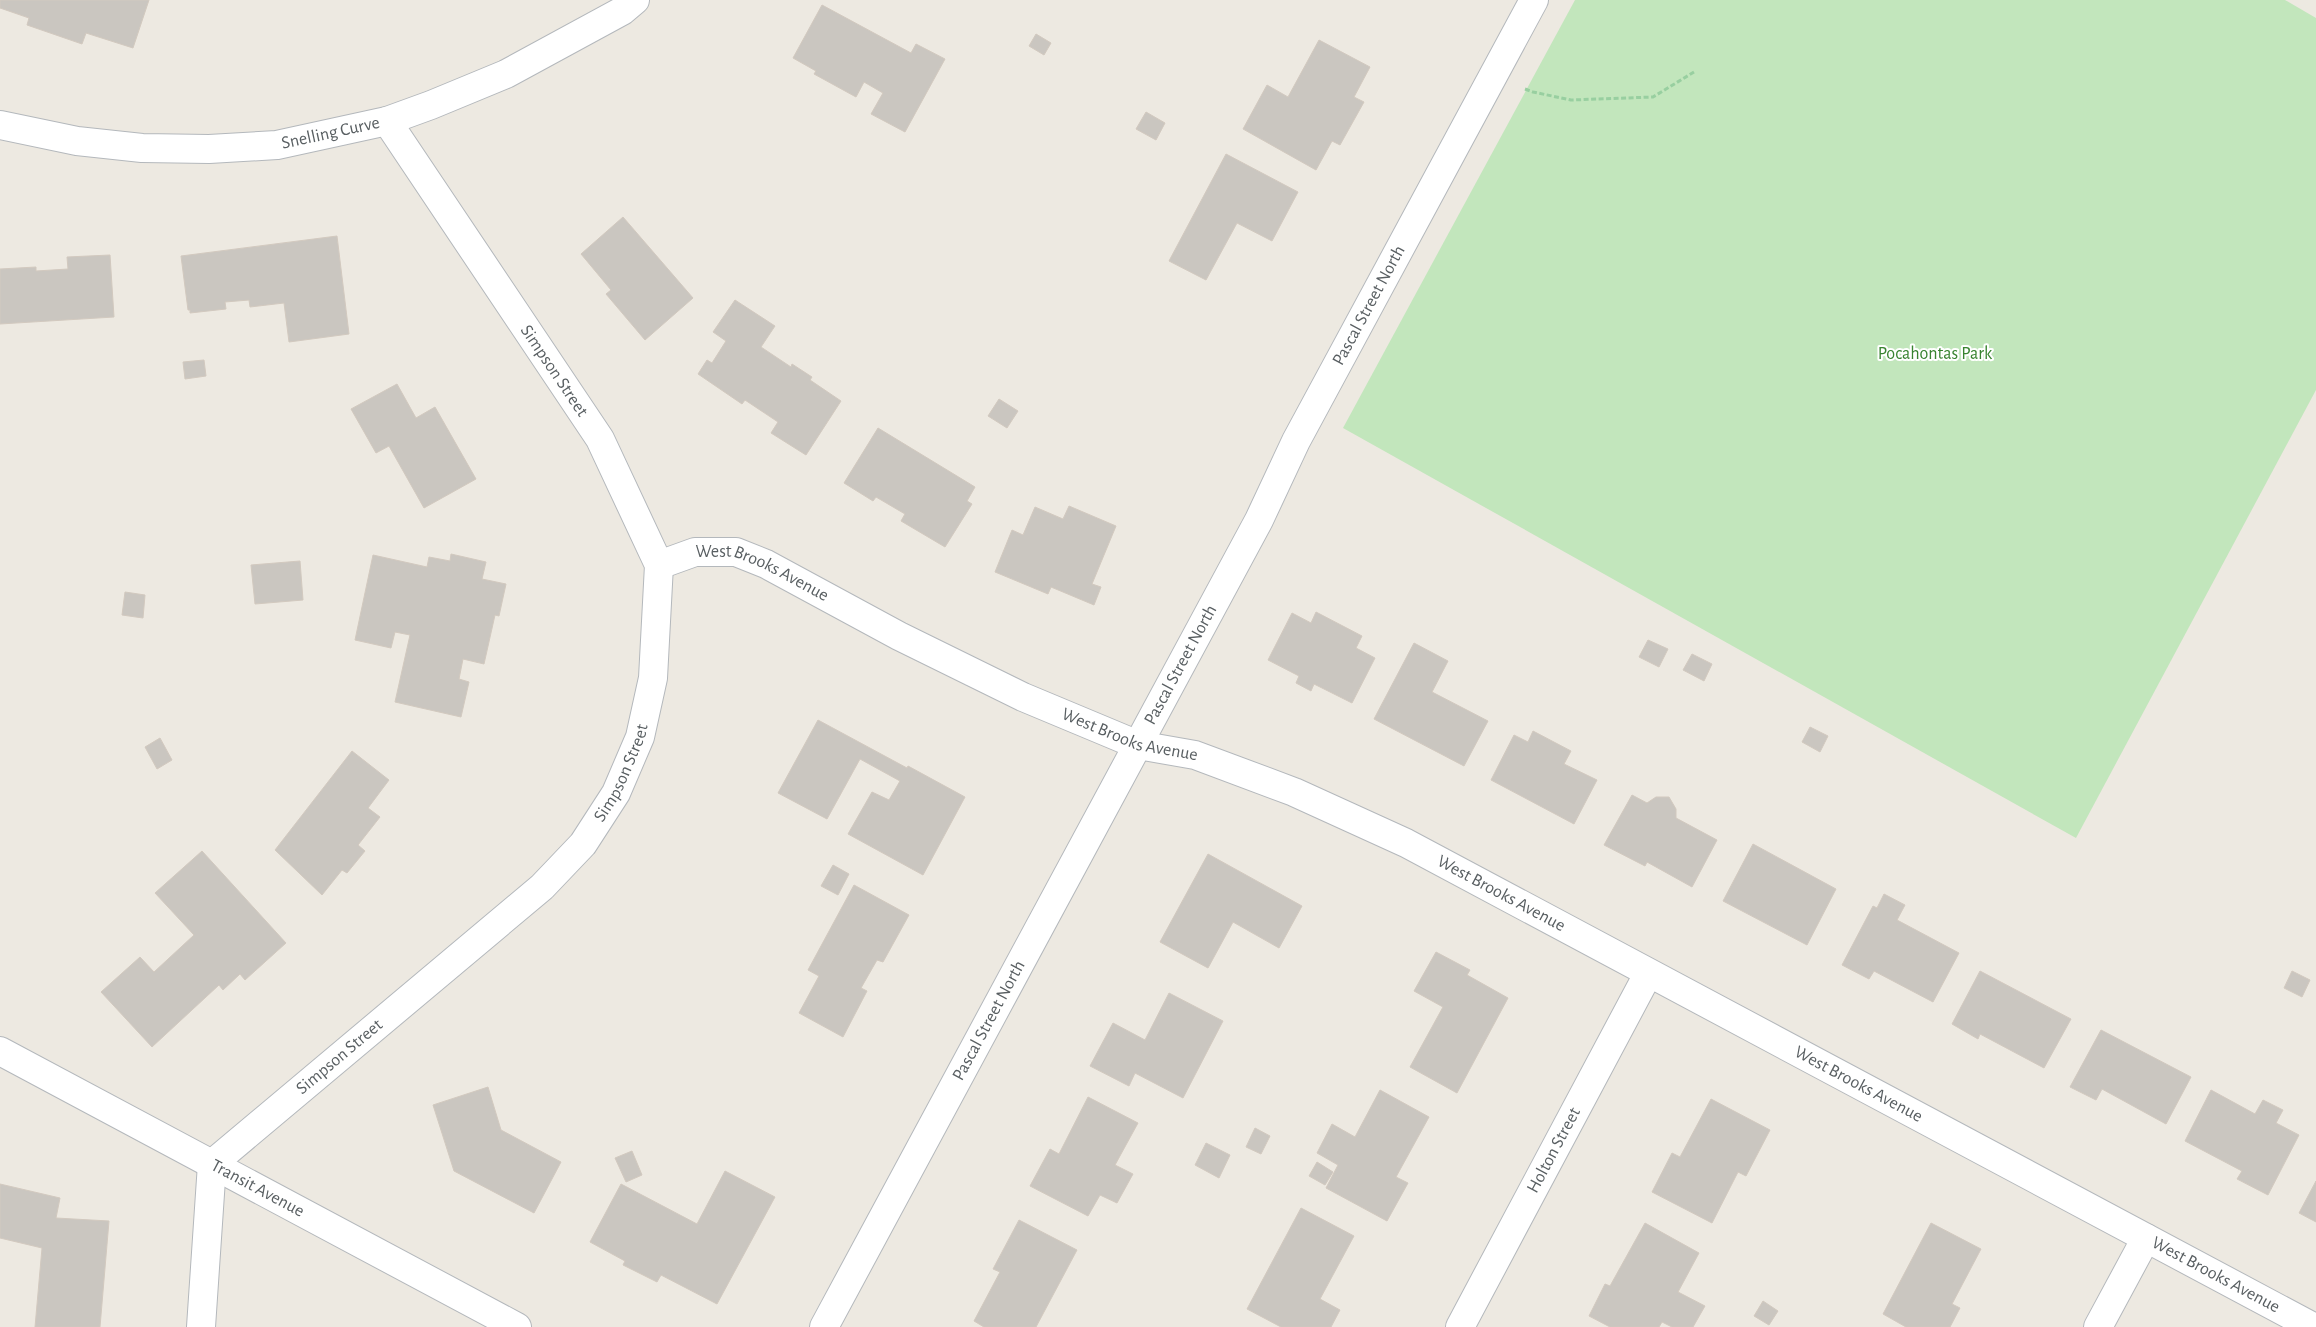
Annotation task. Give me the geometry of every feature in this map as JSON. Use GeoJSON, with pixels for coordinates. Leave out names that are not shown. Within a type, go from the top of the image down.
{"type":"FeatureCollection","features":[{"type":"Feature","properties":{"kind":"street","name":"Snelling Curve"},"geometry":{"type":"LineString","coordinates":[[0,125],[77,141],[142,148],[209,149],[278,145],[388,121],[506,74],[622,11],[635,0]]}},
{"type":"Feature","properties":{"kind":"street","name":"Pascal Street North"},"geometry":{"type":"LineString","coordinates":[[824,1327],[1259,520],[1296,441],[1534,0]]}},
{"type":"Feature","properties":{"kind":"street","name":"Simpson Street"},"geometry":{"type":"LineString","coordinates":[[212,1164],[542,888],[583,844],[616,792],[640,737],[654,678],[659,565],[600,439],[388,121]]}},
{"type":"Feature","properties":{"kind":"street","name":"West Brooks Avenue"},"geometry":{"type":"LineString","coordinates":[[659,565],[695,552],[736,552],[766,564],[899,636],[1023,697],[1138,745],[1195,755],[1294,792],[1406,843],[1648,974],[2313,1327]]}},
{"type":"Feature","properties":{"kind":"street","name":"Holton Street"},"geometry":{"type":"LineString","coordinates":[[1460,1327],[1648,974]]}},
{"type":"Feature","properties":{"kind":"street","name":"Transit Avenue"},"geometry":{"type":"LineString","coordinates":[[0,1051],[517,1327]]}},
{"type":"Feature","properties":{"kind":"street"},"geometry":{"type":"LineString","coordinates":[[201,1327],[212,1164]]}},
{"type":"Feature","properties":{"kind":"street"},"geometry":{"type":"LineString","coordinates":[[2098,1327],[2146,1238]]}},
{"type":"Feature","properties":{"kind":"path"},"geometry":{"type":"LineString","coordinates":[[1494,74],[1533,92],[1571,100],[1653,97],[1694,72]]}},
{"type":"Feature","properties":{"kind":"green space","name":"Pocahontas Park"},"geometry":{"type":"Polygon","coordinates":[[[1575,0],[2285,0],[2316,18],[2316,390],[2076,838],[1343,428],[1575,0]]]}},
{"type":"Feature","properties":{"kind":"building"},"geometry":{"type":"Polygon","coordinates":[[[0,0],[149,0],[133,48],[86,33],[82,44],[27,25],[29,18],[0,8],[0,0]]]}},
{"type":"Feature","properties":{"kind":"building"},"geometry":{"type":"Polygon","coordinates":[[[822,5],[911,53],[916,44],[945,59],[905,132],[871,114],[883,93],[864,82],[856,97],[814,74],[816,71],[793,58],[822,5]]]}},
{"type":"Feature","properties":{"kind":"building"},"geometry":{"type":"Polygon","coordinates":[[[1036,34],[1051,43],[1044,55],[1029,46],[1036,34]]]}},
{"type":"Feature","properties":{"kind":"building"},"geometry":{"type":"Polygon","coordinates":[[[1319,40],[1370,67],[1354,97],[1364,102],[1340,145],[1332,141],[1316,170],[1243,129],[1267,85],[1288,97],[1319,40]]]}},
{"type":"Feature","properties":{"kind":"building"},"geometry":{"type":"Polygon","coordinates":[[[1146,112],[1165,123],[1156,140],[1136,129],[1146,112]]]}},
{"type":"Feature","properties":{"kind":"building"},"geometry":{"type":"Polygon","coordinates":[[[1226,154],[1298,192],[1272,241],[1237,223],[1206,280],[1169,261],[1226,154]]]}},
{"type":"Feature","properties":{"kind":"building"},"geometry":{"type":"Polygon","coordinates":[[[623,217],[693,298],[645,340],[606,294],[611,290],[581,254],[623,217]]]}},
{"type":"Feature","properties":{"kind":"building"},"geometry":{"type":"Polygon","coordinates":[[[337,236],[349,334],[289,342],[284,303],[250,307],[249,300],[225,302],[226,309],[190,313],[190,310],[188,310],[181,256],[337,236]]]}},
{"type":"Feature","properties":{"kind":"building"},"geometry":{"type":"Polygon","coordinates":[[[110,255],[114,317],[0,324],[0,269],[36,267],[36,271],[68,269],[67,257],[110,255]]]}},
{"type":"Feature","properties":{"kind":"building"},"geometry":{"type":"Polygon","coordinates":[[[735,300],[775,326],[761,347],[791,367],[792,364],[812,377],[810,380],[841,401],[806,455],[771,433],[778,422],[745,400],[742,404],[698,374],[707,360],[712,363],[726,341],[713,332],[735,300]]]}},
{"type":"Feature","properties":{"kind":"building"},"geometry":{"type":"Polygon","coordinates":[[[204,360],[206,376],[185,379],[183,362],[204,360]]]}},
{"type":"Feature","properties":{"kind":"building"},"geometry":{"type":"Polygon","coordinates":[[[397,384],[416,418],[435,407],[476,479],[424,508],[389,446],[376,453],[351,409],[397,384]]]}},
{"type":"Feature","properties":{"kind":"building"},"geometry":{"type":"Polygon","coordinates":[[[999,399],[1018,411],[1007,428],[988,416],[999,399]]]}},
{"type":"Feature","properties":{"kind":"building"},"geometry":{"type":"Polygon","coordinates":[[[878,428],[975,487],[967,501],[972,504],[945,547],[901,521],[905,514],[876,497],[873,501],[844,483],[878,428]]]}},
{"type":"Feature","properties":{"kind":"building"},"geometry":{"type":"Polygon","coordinates":[[[1069,506],[1116,526],[1092,584],[1101,587],[1094,605],[1051,587],[1048,594],[995,572],[1012,530],[1023,535],[1035,507],[1063,519],[1069,506]]]}},
{"type":"Feature","properties":{"kind":"building"},"geometry":{"type":"Polygon","coordinates":[[[451,554],[486,562],[482,579],[506,584],[499,616],[495,615],[484,664],[463,659],[459,679],[469,682],[461,717],[395,702],[410,635],[395,632],[391,648],[355,640],[373,555],[427,567],[429,557],[450,561],[451,554]]]}},
{"type":"Feature","properties":{"kind":"building"},"geometry":{"type":"Polygon","coordinates":[[[300,561],[303,600],[255,604],[251,565],[300,561]]]}},
{"type":"Feature","properties":{"kind":"building"},"geometry":{"type":"Polygon","coordinates":[[[125,592],[145,595],[143,618],[122,615],[125,592]]]}},
{"type":"Feature","properties":{"kind":"building"},"geometry":{"type":"Polygon","coordinates":[[[1316,612],[1362,636],[1356,648],[1375,658],[1352,703],[1314,684],[1311,691],[1296,683],[1299,676],[1268,660],[1292,613],[1311,623],[1316,612]]]}},
{"type":"Feature","properties":{"kind":"building"},"geometry":{"type":"Polygon","coordinates":[[[1648,640],[1668,649],[1659,667],[1639,657],[1648,640]]]}},
{"type":"Feature","properties":{"kind":"building"},"geometry":{"type":"Polygon","coordinates":[[[1414,643],[1448,661],[1432,692],[1488,721],[1464,766],[1374,719],[1414,643]]]}},
{"type":"Feature","properties":{"kind":"building"},"geometry":{"type":"Polygon","coordinates":[[[1692,654],[1712,664],[1704,681],[1683,670],[1692,654]]]}},
{"type":"Feature","properties":{"kind":"building"},"geometry":{"type":"Polygon","coordinates":[[[818,720],[965,797],[923,875],[848,834],[872,792],[889,800],[900,781],[860,759],[827,819],[778,793],[818,720]]]}},
{"type":"Feature","properties":{"kind":"building"},"geometry":{"type":"Polygon","coordinates":[[[1810,727],[1828,736],[1820,752],[1802,742],[1810,727]]]}},
{"type":"Feature","properties":{"kind":"building"},"geometry":{"type":"Polygon","coordinates":[[[1533,731],[1571,751],[1564,764],[1597,780],[1574,824],[1491,780],[1514,735],[1528,742],[1533,731]]]}},
{"type":"Feature","properties":{"kind":"building"},"geometry":{"type":"Polygon","coordinates":[[[160,738],[172,760],[157,769],[145,747],[160,738]]]}},
{"type":"Feature","properties":{"kind":"building"},"geometry":{"type":"Polygon","coordinates":[[[352,751],[389,780],[368,808],[380,817],[358,845],[365,851],[347,873],[342,870],[322,895],[275,850],[352,751]]]}},
{"type":"Feature","properties":{"kind":"building"},"geometry":{"type":"Polygon","coordinates":[[[1632,795],[1647,803],[1656,797],[1669,797],[1676,809],[1676,818],[1717,840],[1692,887],[1647,862],[1645,866],[1604,845],[1632,795]]]}},
{"type":"Feature","properties":{"kind":"building"},"geometry":{"type":"Polygon","coordinates":[[[1753,844],[1836,889],[1807,945],[1723,901],[1753,844]]]}},
{"type":"Feature","properties":{"kind":"building"},"geometry":{"type":"Polygon","coordinates":[[[202,851],[286,943],[245,980],[240,974],[223,990],[219,985],[152,1047],[101,992],[140,957],[154,972],[194,935],[155,893],[202,851]]]}},
{"type":"Feature","properties":{"kind":"building"},"geometry":{"type":"Polygon","coordinates":[[[1208,854],[1302,906],[1279,948],[1233,922],[1208,968],[1160,942],[1208,854]]]}},
{"type":"Feature","properties":{"kind":"building"},"geometry":{"type":"Polygon","coordinates":[[[833,865],[849,874],[838,895],[821,886],[833,865]]]}},
{"type":"Feature","properties":{"kind":"building"},"geometry":{"type":"Polygon","coordinates":[[[854,885],[909,915],[883,962],[877,960],[861,988],[867,991],[843,1037],[799,1013],[819,976],[808,970],[854,885]]]}},
{"type":"Feature","properties":{"kind":"building"},"geometry":{"type":"Polygon","coordinates":[[[1884,894],[1905,905],[1897,920],[1959,953],[1933,1002],[1874,971],[1869,979],[1842,965],[1873,906],[1877,908],[1884,894]]]}},
{"type":"Feature","properties":{"kind":"building"},"geometry":{"type":"Polygon","coordinates":[[[1436,952],[1470,970],[1467,975],[1508,998],[1457,1093],[1410,1067],[1443,1007],[1414,991],[1436,952]]]}},
{"type":"Feature","properties":{"kind":"building"},"geometry":{"type":"Polygon","coordinates":[[[1980,971],[2071,1019],[2044,1068],[1980,1034],[1978,1039],[1952,1024],[1980,971]]]}},
{"type":"Feature","properties":{"kind":"building"},"geometry":{"type":"Polygon","coordinates":[[[2292,971],[2310,980],[2302,997],[2284,988],[2292,971]]]}},
{"type":"Feature","properties":{"kind":"building"},"geometry":{"type":"Polygon","coordinates":[[[1169,993],[1223,1021],[1183,1098],[1135,1073],[1129,1086],[1090,1066],[1113,1023],[1145,1040],[1169,993]]]}},
{"type":"Feature","properties":{"kind":"building"},"geometry":{"type":"Polygon","coordinates":[[[2101,1030],[2191,1077],[2166,1124],[2102,1089],[2096,1100],[2070,1087],[2101,1030]]]}},
{"type":"Feature","properties":{"kind":"building"},"geometry":{"type":"Polygon","coordinates":[[[488,1087],[501,1130],[561,1162],[534,1213],[454,1171],[433,1105],[488,1087]]]}},
{"type":"Feature","properties":{"kind":"building"},"geometry":{"type":"Polygon","coordinates":[[[1380,1090],[1429,1117],[1396,1177],[1408,1183],[1387,1221],[1326,1188],[1338,1165],[1317,1153],[1332,1124],[1355,1137],[1380,1090]]]}},
{"type":"Feature","properties":{"kind":"building"},"geometry":{"type":"Polygon","coordinates":[[[2211,1090],[2255,1114],[2263,1100],[2283,1110],[2276,1123],[2299,1135],[2268,1195],[2237,1179],[2242,1171],[2185,1141],[2211,1090]]]}},
{"type":"Feature","properties":{"kind":"building"},"geometry":{"type":"Polygon","coordinates":[[[1088,1097],[1138,1123],[1115,1165],[1133,1174],[1117,1203],[1100,1195],[1088,1216],[1030,1186],[1050,1149],[1059,1154],[1088,1097]]]}},
{"type":"Feature","properties":{"kind":"building"},"geometry":{"type":"Polygon","coordinates":[[[1711,1099],[1770,1130],[1746,1176],[1738,1172],[1712,1223],[1652,1192],[1672,1153],[1680,1157],[1711,1099]]]}},
{"type":"Feature","properties":{"kind":"building"},"geometry":{"type":"Polygon","coordinates":[[[1255,1128],[1270,1136],[1261,1154],[1246,1147],[1255,1128]]]}},
{"type":"Feature","properties":{"kind":"building"},"geometry":{"type":"Polygon","coordinates":[[[1206,1143],[1230,1155],[1219,1178],[1195,1165],[1206,1143]]]}},
{"type":"Feature","properties":{"kind":"building"},"geometry":{"type":"Polygon","coordinates":[[[632,1151],[642,1175],[626,1182],[615,1158],[632,1151]]]}},
{"type":"Feature","properties":{"kind":"building"},"geometry":{"type":"Polygon","coordinates":[[[1317,1162],[1333,1172],[1325,1185],[1309,1176],[1317,1162]]]}},
{"type":"Feature","properties":{"kind":"building"},"geometry":{"type":"Polygon","coordinates":[[[725,1171],[775,1197],[717,1304],[661,1275],[657,1282],[623,1265],[625,1261],[590,1242],[621,1184],[697,1224],[725,1171]]]}},
{"type":"Feature","properties":{"kind":"building"},"geometry":{"type":"Polygon","coordinates":[[[2316,1181],[2316,1222],[2299,1213],[2316,1181]]]}},
{"type":"Feature","properties":{"kind":"building"},"geometry":{"type":"Polygon","coordinates":[[[0,1184],[60,1198],[56,1218],[109,1221],[100,1327],[35,1327],[42,1248],[0,1238],[0,1184]]]}},
{"type":"Feature","properties":{"kind":"building"},"geometry":{"type":"Polygon","coordinates":[[[1301,1208],[1354,1236],[1320,1299],[1340,1310],[1331,1327],[1281,1327],[1247,1309],[1301,1208]]]}},
{"type":"Feature","properties":{"kind":"building"},"geometry":{"type":"Polygon","coordinates":[[[1019,1220],[1077,1250],[1036,1327],[984,1327],[974,1321],[1000,1272],[993,1269],[1019,1220]]]}},
{"type":"Feature","properties":{"kind":"building"},"geometry":{"type":"Polygon","coordinates":[[[1645,1223],[1699,1253],[1678,1292],[1705,1306],[1693,1327],[1672,1327],[1662,1322],[1659,1327],[1610,1327],[1589,1316],[1605,1284],[1610,1286],[1645,1223]]]}},
{"type":"Feature","properties":{"kind":"building"},"geometry":{"type":"Polygon","coordinates":[[[1931,1223],[1981,1249],[1952,1304],[1960,1308],[1950,1327],[1906,1327],[1883,1314],[1931,1223]]]}},
{"type":"Feature","properties":{"kind":"building"},"geometry":{"type":"Polygon","coordinates":[[[1763,1301],[1778,1311],[1769,1325],[1754,1316],[1763,1301]]]}}]}
